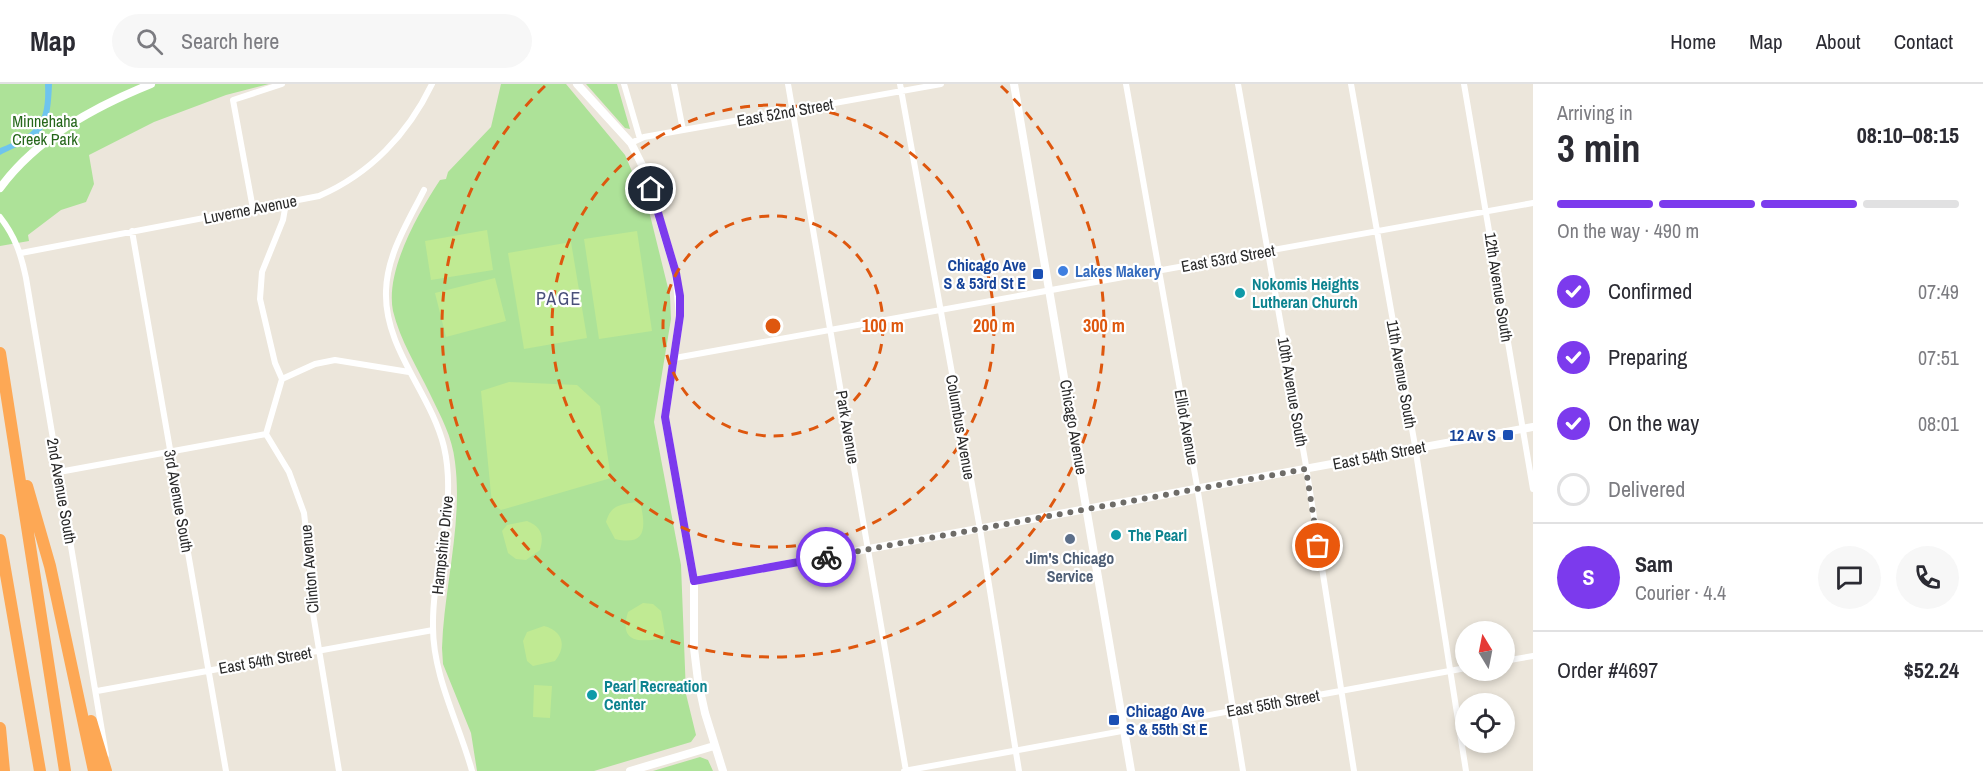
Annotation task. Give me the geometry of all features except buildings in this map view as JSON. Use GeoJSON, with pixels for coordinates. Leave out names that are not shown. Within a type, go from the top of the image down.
{"type":"FeatureCollection","features":[{"type":"Feature","properties":{"kind":"highway"},"geometry":{"type":"LineString","coordinates":[[0,353],[65,771]]}},
{"type":"Feature","properties":{"kind":"highway"},"geometry":{"type":"LineString","coordinates":[[16,449],[50,566],[93,771]]}},
{"type":"Feature","properties":{"kind":"highway"},"geometry":{"type":"LineString","coordinates":[[0,540],[40,771]]}},
{"type":"Feature","properties":{"kind":"highway"},"geometry":{"type":"LineString","coordinates":[[61,619],[107,771]]}},
{"type":"Feature","properties":{"kind":"highway"},"geometry":{"type":"LineString","coordinates":[[0,728],[4,771]]}},
{"type":"Feature","properties":{"kind":"street"},"geometry":{"type":"LineString","coordinates":[[0,188],[20,166],[57,133],[108,102],[151,84]]}},
{"type":"Feature","properties":{"kind":"street"},"geometry":{"type":"LineString","coordinates":[[253,208],[233,100],[282,84]]}},
{"type":"Feature","properties":{"kind":"street","name":"Luverne Avenue"},"geometry":{"type":"LineString","coordinates":[[21,253],[286,203],[328,192],[367,169],[405,127],[432,84]]}},
{"type":"Feature","properties":{"kind":"street"},"geometry":{"type":"LineString","coordinates":[[578,84],[631,143],[645,171],[676,273],[680,316],[665,417],[694,581],[694,648],[702,703],[723,771]]}},
{"type":"Feature","properties":{"kind":"street"},"geometry":{"type":"LineString","coordinates":[[624,84],[640,139]]}},
{"type":"Feature","properties":{"kind":"street"},"geometry":{"type":"LineString","coordinates":[[675,84],[683,130]]}},
{"type":"Feature","properties":{"kind":"street","name":"Park Avenue"},"geometry":{"type":"LineString","coordinates":[[788,84],[870,549],[905,771]]}},
{"type":"Feature","properties":{"kind":"street","name":"East 52nd Street"},"geometry":{"type":"LineString","coordinates":[[631,143],[683,130],[901,87],[941,84]]}},
{"type":"Feature","properties":{"kind":"street","name":"Chicago Avenue"},"geometry":{"type":"LineString","coordinates":[[1014,84],[1131,771]]}},
{"type":"Feature","properties":{"kind":"street","name":"Elliot Avenue"},"geometry":{"type":"LineString","coordinates":[[1126,84],[1197,489],[1243,771]]}},
{"type":"Feature","properties":{"kind":"street","name":"10th Avenue South"},"geometry":{"type":"LineString","coordinates":[[1238,84],[1306,469],[1354,771]]}},
{"type":"Feature","properties":{"kind":"street","name":"11th Avenue South"},"geometry":{"type":"LineString","coordinates":[[1351,84],[1415,449],[1466,771]]}},
{"type":"Feature","properties":{"kind":"street","name":"12th Avenue South"},"geometry":{"type":"LineString","coordinates":[[1464,84],[1533,489]]}},
{"type":"Feature","properties":{"kind":"street","name":"Columbus Avenue"},"geometry":{"type":"LineString","coordinates":[[901,87],[980,529],[1019,771]]}},
{"type":"Feature","properties":{"kind":"street","name":"Hampshire Drive"},"geometry":{"type":"LineString","coordinates":[[424,190],[393,251],[386,291],[392,325],[409,372],[436,423],[447,472],[447,522],[433,630],[438,670],[472,771]]}},
{"type":"Feature","properties":{"kind":"street"},"geometry":{"type":"LineString","coordinates":[[59,472],[266,434],[282,379],[275,363],[260,299],[262,272],[283,220],[286,203]]}},
{"type":"Feature","properties":{"kind":"street","name":"East 53rd Street"},"geometry":{"type":"LineString","coordinates":[[675,358],[1533,203]]}},
{"type":"Feature","properties":{"kind":"street","name":"2nd Avenue South"},"geometry":{"type":"LineString","coordinates":[[0,217],[13,235],[21,253],[97,691],[107,771]]}},
{"type":"Feature","properties":{"kind":"street","name":"3rd Avenue South"},"geometry":{"type":"LineString","coordinates":[[132,231],[226,771]]}},
{"type":"Feature","properties":{"kind":"street"},"geometry":{"type":"LineString","coordinates":[[282,379],[315,364],[335,360],[409,372]]}},
{"type":"Feature","properties":{"kind":"street","name":"East 54th Street"},"geometry":{"type":"LineString","coordinates":[[694,581],[1533,427]]}},
{"type":"Feature","properties":{"kind":"street","name":"Clinton Avenue"},"geometry":{"type":"LineString","coordinates":[[266,434],[289,472],[304,513],[310,565],[310,594],[339,771]]}},
{"type":"Feature","properties":{"kind":"street","name":"East 54th Street"},"geometry":{"type":"LineString","coordinates":[[97,691],[433,630]]}},
{"type":"Feature","properties":{"kind":"street"},"geometry":{"type":"LineString","coordinates":[[1515,659],[1533,656]]}},
{"type":"Feature","properties":{"kind":"street","name":"East 55th Street"},"geometry":{"type":"LineString","coordinates":[[905,771],[1455,670]]}},
{"type":"Feature","properties":{"kind":"street"},"geometry":{"type":"LineString","coordinates":[[630,771],[714,746]]}},
{"type":"Feature","properties":{"kind":"green space","name":"Minnehaha Creek Park"},"geometry":{"type":"Polygon","coordinates":[[[0,84],[269,84],[226,95],[154,122],[89,155],[94,184],[86,202],[61,210],[28,235],[29,241],[0,246],[0,84]]]}},
{"type":"Feature","properties":{"kind":"green space"},"geometry":{"type":"Polygon","coordinates":[[[501,84],[566,84],[625,155],[649,211],[670,296],[671,319],[654,422],[681,565],[686,694],[696,735],[691,742],[594,771],[477,771],[471,733],[443,664],[443,625],[457,508],[454,453],[430,394],[404,343],[393,311],[394,278],[413,225],[440,180],[446,179],[448,172],[491,127],[501,84]]]}},
{"type":"Feature","properties":{"kind":"green space"},"geometry":{"type":"Polygon","coordinates":[[[586,84],[617,84],[630,129],[625,128],[586,84]]]}},
{"type":"Feature","properties":{"kind":"green space"},"geometry":{"type":"Polygon","coordinates":[[[487,230],[493,270],[431,280],[425,241],[487,230]]]}},
{"type":"Feature","properties":{"kind":"green space"},"geometry":{"type":"Polygon","coordinates":[[[637,231],[652,331],[599,339],[584,239],[637,231]]]}},
{"type":"Feature","properties":{"kind":"green space"},"geometry":{"type":"Polygon","coordinates":[[[571,242],[587,338],[524,349],[508,253],[571,242]]]}},
{"type":"Feature","properties":{"kind":"green space"},"geometry":{"type":"Polygon","coordinates":[[[495,278],[506,321],[446,337],[435,293],[495,278]]]}},
{"type":"Feature","properties":{"kind":"green space"},"geometry":{"type":"Polygon","coordinates":[[[509,382],[577,385],[600,406],[611,478],[501,510],[492,504],[481,391],[509,382]]]}},
{"type":"Feature","properties":{"kind":"green space"},"geometry":{"type":"Polygon","coordinates":[[[636,502],[641,506],[643,514],[641,534],[632,540],[615,539],[606,522],[610,512],[620,505],[636,502]]]}},
{"type":"Feature","properties":{"kind":"green space"},"geometry":{"type":"Polygon","coordinates":[[[527,521],[541,532],[540,550],[526,560],[516,559],[508,553],[502,531],[507,525],[527,521]]]}},
{"type":"Feature","properties":{"kind":"green space"},"geometry":{"type":"Polygon","coordinates":[[[643,603],[653,604],[661,611],[665,634],[660,639],[637,640],[628,635],[626,622],[628,612],[643,603]]]}},
{"type":"Feature","properties":{"kind":"green space"},"geometry":{"type":"Polygon","coordinates":[[[544,626],[559,635],[561,650],[555,661],[533,666],[527,661],[523,641],[527,632],[544,626]]]}},
{"type":"Feature","properties":{"kind":"green space"},"geometry":{"type":"Polygon","coordinates":[[[534,685],[552,686],[550,718],[533,717],[534,685]]]}},
{"type":"Feature","properties":{"kind":"green space"},"geometry":{"type":"Polygon","coordinates":[[[700,757],[708,760],[713,771],[653,771],[700,757]]]}},
{"type":"Feature","properties":{"kind":"water"},"geometry":{"type":"Polygon","coordinates":[[[45,84],[52,84],[51,101],[46,123],[41,131],[35,137],[0,155],[0,148],[22,138],[37,126],[44,109],[45,84]]]}},
{"type":"Feature","properties":{"kind":"way so far"},"geometry":{"type":"LineString","coordinates":[[826,557],[1306,469],[1318,546]]}},
{"type":"Feature","properties":{"kind":"place","name":"Lakes Makery"},"geometry":{"type":"Point","coordinates":[1063,271]}},
{"type":"Feature","properties":{"kind":"place","name":"Chicago Ave S & 53rd St E"},"geometry":{"type":"Point","coordinates":[1038,274]}},
{"type":"Feature","properties":{"kind":"place","name":"Nokomis Heights Lutheran Church"},"geometry":{"type":"Point","coordinates":[1240,293]}},
{"type":"Feature","properties":{"kind":"place","name":"12 Av S"},"geometry":{"type":"Point","coordinates":[1508,435]}},
{"type":"Feature","properties":{"kind":"place","name":"The Pearl"},"geometry":{"type":"Point","coordinates":[1116,535]}},
{"type":"Feature","properties":{"kind":"place","name":"Jim's Chicago Service"},"geometry":{"type":"Point","coordinates":[1070,539]}},
{"type":"Feature","properties":{"kind":"place","name":"Pearl Recreation Center"},"geometry":{"type":"Point","coordinates":[592,695]}},
{"type":"Feature","properties":{"kind":"place","name":"Chicago Ave S & 55th St E"},"geometry":{"type":"Point","coordinates":[1114,720]}},
{"type":"Feature","properties":{"kind":"district","name":"PAGE"},"geometry":{"type":"Point","coordinates":[559,299]}},
{"type":"Feature","properties":{"kind":"route"},"geometry":{"type":"LineString","coordinates":[[651,189],[676,273],[680,296],[675,358],[665,417],[694,581],[826,557]]}}]}
